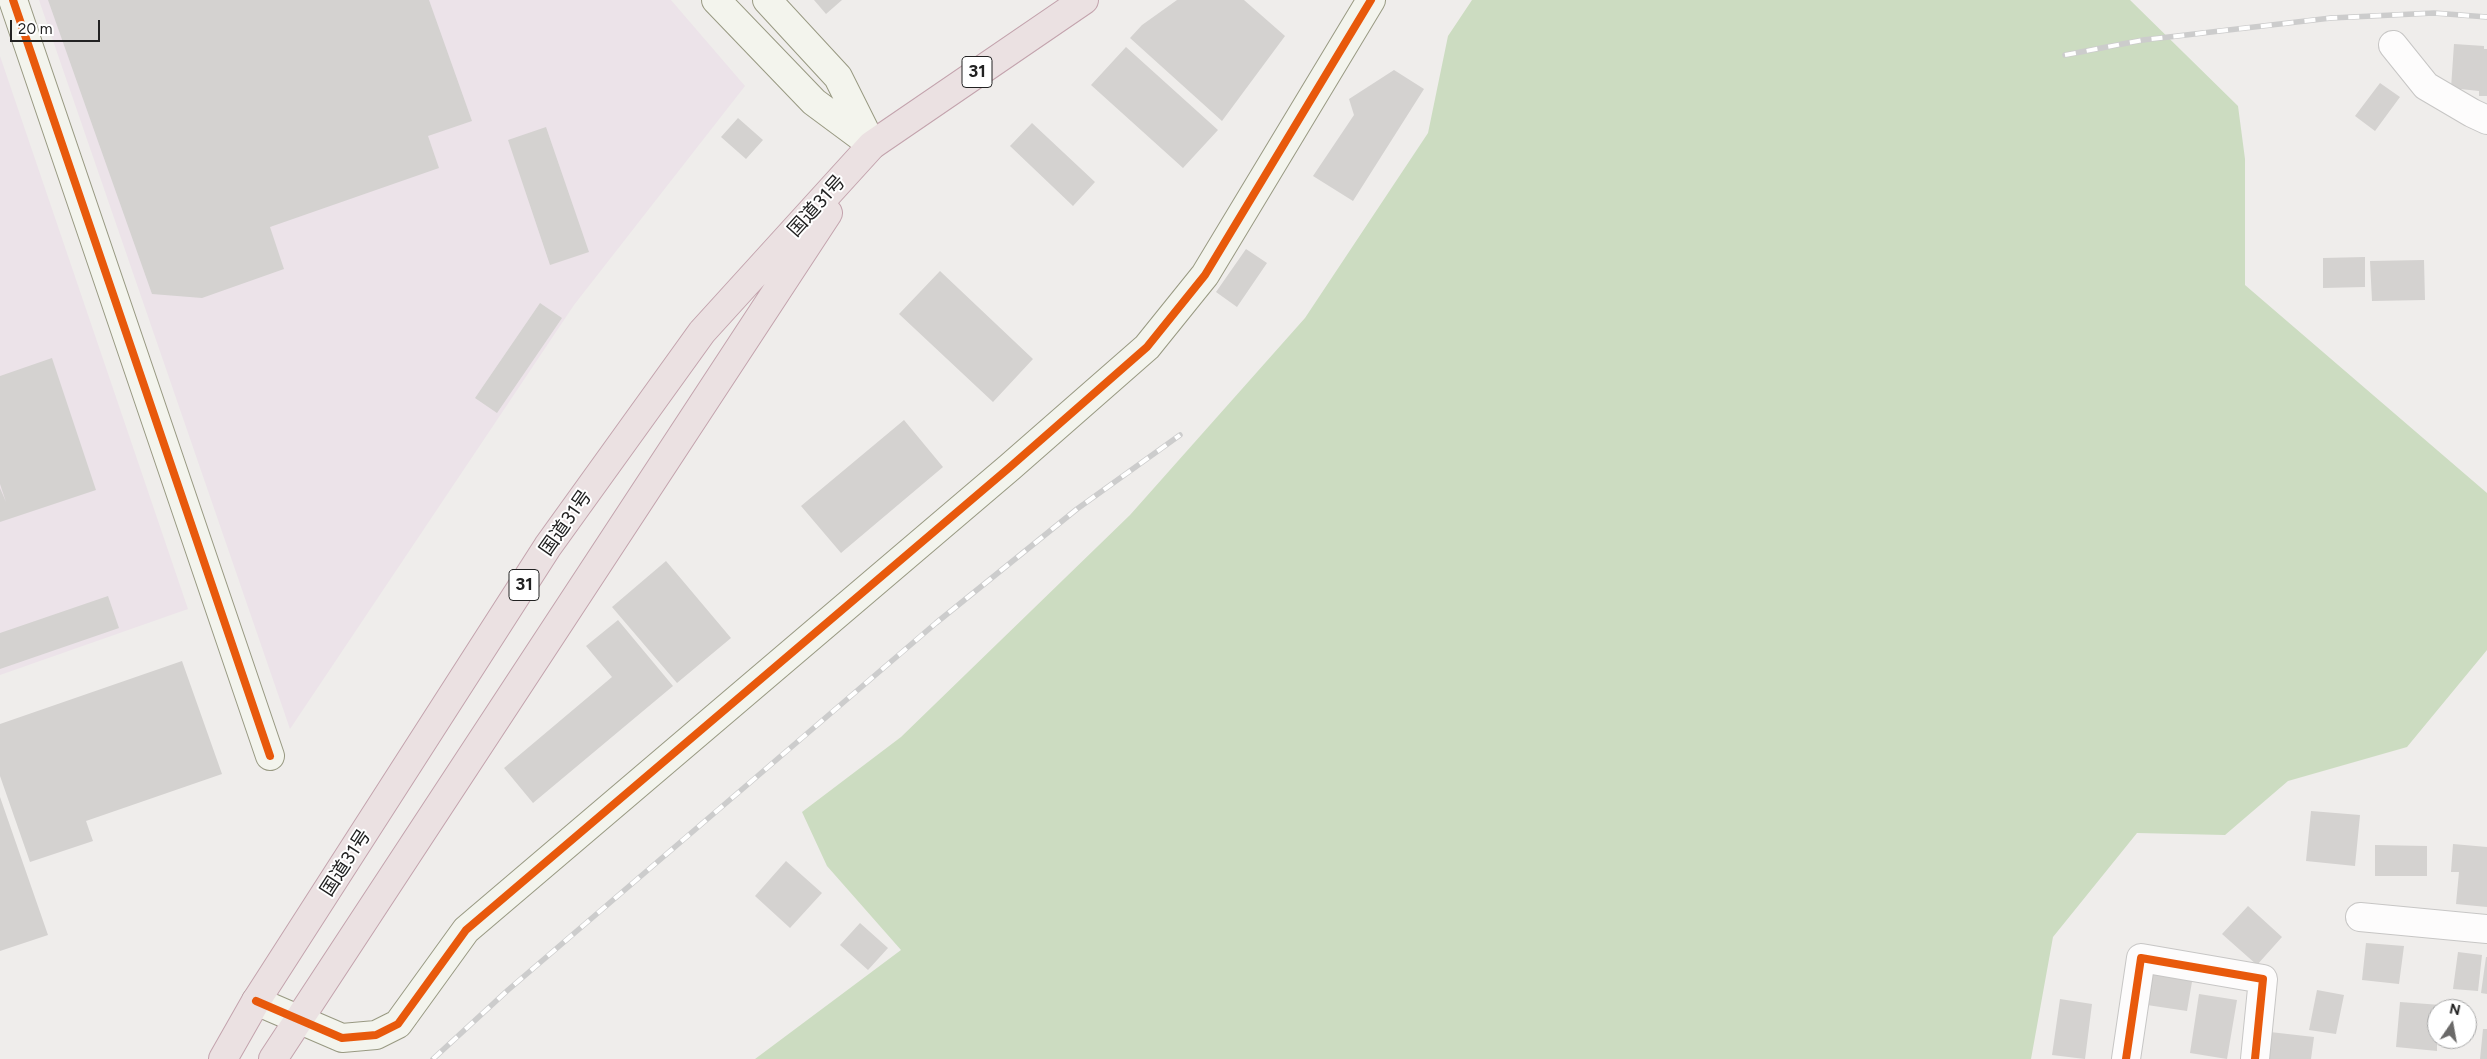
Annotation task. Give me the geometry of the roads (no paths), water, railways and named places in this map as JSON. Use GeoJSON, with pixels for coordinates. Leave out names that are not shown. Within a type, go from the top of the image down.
{"type":"FeatureCollection","features":[{"type":"Feature","properties":{"kind":"highway","name":"国道31号"},"geometry":{"type":"LineString","coordinates":[[223,1059],[256,1001],[548,546],[696,340],[872,145],[1084,0]]}},
{"type":"Feature","properties":{"kind":"highway","name":"国道31号"},"geometry":{"type":"LineString","coordinates":[[273,1059],[872,145]]}},
{"type":"Feature","properties":{"kind":"street"},"geometry":{"type":"LineString","coordinates":[[13,0],[270,756]]}},
{"type":"Feature","properties":{"kind":"street"},"geometry":{"type":"LineString","coordinates":[[716,0],[814,102],[872,145]]}},
{"type":"Feature","properties":{"kind":"street"},"geometry":{"type":"LineString","coordinates":[[767,0],[838,77],[872,145]]}},
{"type":"Feature","properties":{"kind":"street"},"geometry":{"type":"LineString","coordinates":[[256,1001],[342,1038],[376,1035],[398,1024],[466,930],[1010,467],[1147,347],[1205,275],[1372,0]]}},
{"type":"Feature","properties":{"kind":"street"},"geometry":{"type":"LineString","coordinates":[[2392,45],[2426,86],[2472,114],[2487,120]]}},
{"type":"Feature","properties":{"kind":"street"},"geometry":{"type":"LineString","coordinates":[[2360,917],[2487,930]]}},
{"type":"Feature","properties":{"kind":"street"},"geometry":{"type":"LineString","coordinates":[[2126,1059],[2141,958],[2263,979],[2255,1059]]}},
{"type":"Feature","properties":{"kind":"railway"},"geometry":{"type":"LineString","coordinates":[[2065,55],[2143,40],[2331,18],[2434,13],[2487,17]]}},
{"type":"Feature","properties":{"kind":"railway"},"geometry":{"type":"LineString","coordinates":[[433,1059],[508,990],[936,623],[1077,509],[1180,435]]}}]}
